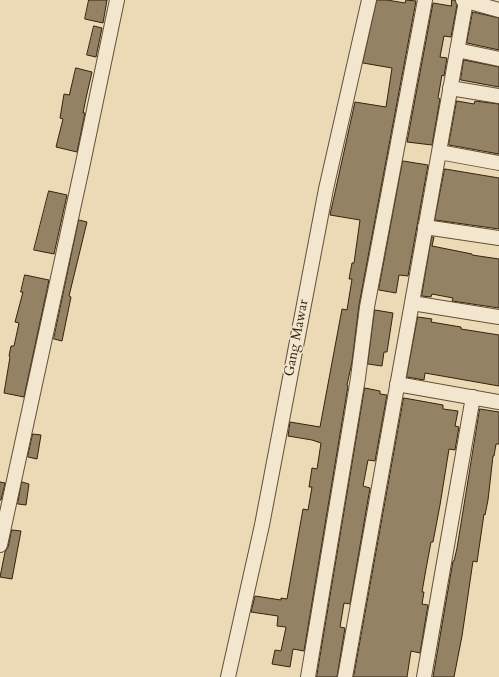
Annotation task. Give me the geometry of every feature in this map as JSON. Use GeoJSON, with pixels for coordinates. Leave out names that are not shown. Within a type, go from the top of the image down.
{"type":"FeatureCollection","features":[{"type":"Feature","properties":{"kind":"street"},"geometry":{"type":"LineString","coordinates":[[0,545],[117,0]]}},
{"type":"Feature","properties":{"kind":"street","name":"Gang Mawar"},"geometry":{"type":"LineString","coordinates":[[228,677],[262,525],[326,189],[368,0]]}},
{"type":"Feature","properties":{"kind":"street"},"geometry":{"type":"LineString","coordinates":[[308,677],[358,378],[367,307],[425,0]]}},
{"type":"Feature","properties":{"kind":"street"},"geometry":{"type":"LineString","coordinates":[[345,677],[457,50],[464,0],[499,10]]}},
{"type":"Feature","properties":{"kind":"street"},"geometry":{"type":"LineString","coordinates":[[457,50],[499,59]]}},
{"type":"Feature","properties":{"kind":"street"},"geometry":{"type":"LineString","coordinates":[[450,88],[499,96]]}},
{"type":"Feature","properties":{"kind":"street"},"geometry":{"type":"LineString","coordinates":[[439,152],[499,163]]}},
{"type":"Feature","properties":{"kind":"street"},"geometry":{"type":"LineString","coordinates":[[425,226],[499,238]]}},
{"type":"Feature","properties":{"kind":"street"},"geometry":{"type":"LineString","coordinates":[[412,303],[499,317]]}},
{"type":"Feature","properties":{"kind":"street"},"geometry":{"type":"LineString","coordinates":[[397,384],[499,402]]}},
{"type":"Feature","properties":{"kind":"street"},"geometry":{"type":"LineString","coordinates":[[424,677],[473,397]]}},
{"type":"Feature","properties":{"kind":"building"},"geometry":{"type":"Polygon","coordinates":[[[89,0],[107,0],[103,23],[85,19],[89,0]]]}},
{"type":"Feature","properties":{"kind":"building"},"geometry":{"type":"Polygon","coordinates":[[[377,0],[405,3],[406,0],[416,1],[359,305],[352,362],[304,651],[293,649],[290,667],[272,664],[275,650],[281,651],[286,627],[277,626],[278,616],[251,612],[255,596],[281,600],[281,598],[287,599],[303,509],[308,510],[312,487],[309,487],[312,468],[317,469],[321,443],[288,436],[290,422],[320,427],[342,309],[347,310],[352,279],[349,279],[352,263],[354,263],[360,220],[330,215],[355,102],[386,107],[392,68],[363,63],[377,0]]]}},
{"type":"Feature","properties":{"kind":"building"},"geometry":{"type":"Polygon","coordinates":[[[452,0],[455,0],[457,5],[451,37],[444,36],[440,57],[447,58],[438,98],[440,99],[432,145],[407,142],[433,3],[451,6],[452,0]]]}},
{"type":"Feature","properties":{"kind":"building"},"geometry":{"type":"Polygon","coordinates":[[[473,12],[499,18],[499,50],[467,43],[473,12]]]}},
{"type":"Feature","properties":{"kind":"building"},"geometry":{"type":"Polygon","coordinates":[[[94,26],[102,28],[96,57],[87,55],[94,26]]]}},
{"type":"Feature","properties":{"kind":"building"},"geometry":{"type":"Polygon","coordinates":[[[464,60],[499,67],[499,87],[461,80],[464,60]]]}},
{"type":"Feature","properties":{"kind":"building"},"geometry":{"type":"Polygon","coordinates":[[[76,68],[92,72],[83,113],[85,113],[77,152],[56,147],[63,119],[60,118],[64,94],[69,95],[76,68]]]}},
{"type":"Feature","properties":{"kind":"building"},"geometry":{"type":"Polygon","coordinates":[[[457,101],[474,104],[475,101],[499,104],[499,154],[449,145],[457,101]]]}},
{"type":"Feature","properties":{"kind":"building"},"geometry":{"type":"Polygon","coordinates":[[[403,161],[428,165],[408,276],[399,275],[396,293],[379,290],[403,161]]]}},
{"type":"Feature","properties":{"kind":"building"},"geometry":{"type":"Polygon","coordinates":[[[445,169],[499,178],[499,229],[435,220],[445,169]]]}},
{"type":"Feature","properties":{"kind":"building"},"geometry":{"type":"Polygon","coordinates":[[[49,191],[67,195],[54,254],[34,250],[49,191]]]}},
{"type":"Feature","properties":{"kind":"building"},"geometry":{"type":"Polygon","coordinates":[[[79,220],[87,222],[69,296],[71,297],[62,341],[54,339],[79,220]]]}},
{"type":"Feature","properties":{"kind":"building"},"geometry":{"type":"Polygon","coordinates":[[[432,237],[434,237],[432,246],[472,255],[499,259],[499,308],[452,301],[453,298],[432,294],[431,297],[422,296],[432,237]]]}},
{"type":"Feature","properties":{"kind":"building"},"geometry":{"type":"Polygon","coordinates":[[[25,275],[49,280],[24,397],[4,393],[11,346],[14,346],[19,323],[15,322],[23,292],[21,292],[25,275]]]}},
{"type":"Feature","properties":{"kind":"building"},"geometry":{"type":"Polygon","coordinates":[[[375,310],[393,313],[387,352],[384,352],[382,366],[368,364],[375,310]]]}},
{"type":"Feature","properties":{"kind":"building"},"geometry":{"type":"Polygon","coordinates":[[[418,317],[432,319],[431,322],[461,327],[461,329],[499,335],[499,386],[425,373],[424,380],[407,377],[418,317]]]}},
{"type":"Feature","properties":{"kind":"building"},"geometry":{"type":"Polygon","coordinates":[[[365,388],[380,391],[380,394],[387,395],[375,461],[368,460],[363,486],[370,488],[350,604],[344,603],[340,627],[345,628],[337,677],[317,677],[365,388]]]}},
{"type":"Feature","properties":{"kind":"building"},"geometry":{"type":"Polygon","coordinates":[[[404,398],[443,405],[443,409],[458,411],[455,426],[459,427],[455,450],[449,449],[440,505],[433,542],[431,542],[422,592],[424,592],[422,604],[428,605],[420,653],[411,651],[407,677],[354,677],[404,398]]]}},
{"type":"Feature","properties":{"kind":"building"},"geometry":{"type":"Polygon","coordinates":[[[480,409],[499,412],[499,444],[496,444],[493,456],[488,500],[485,515],[484,514],[477,562],[473,561],[462,636],[454,677],[433,677],[453,561],[457,548],[480,409]]]}},
{"type":"Feature","properties":{"kind":"building"},"geometry":{"type":"Polygon","coordinates":[[[33,434],[41,435],[37,459],[28,457],[33,434]]]}},
{"type":"Feature","properties":{"kind":"building"},"geometry":{"type":"Polygon","coordinates":[[[0,482],[5,483],[1,500],[0,500],[0,482]]]}},
{"type":"Feature","properties":{"kind":"building"},"geometry":{"type":"Polygon","coordinates":[[[22,482],[29,484],[26,505],[18,504],[22,482]]]}},
{"type":"Feature","properties":{"kind":"building"},"geometry":{"type":"Polygon","coordinates":[[[12,530],[21,531],[12,579],[0,577],[5,552],[8,547],[12,530]]]}}]}
